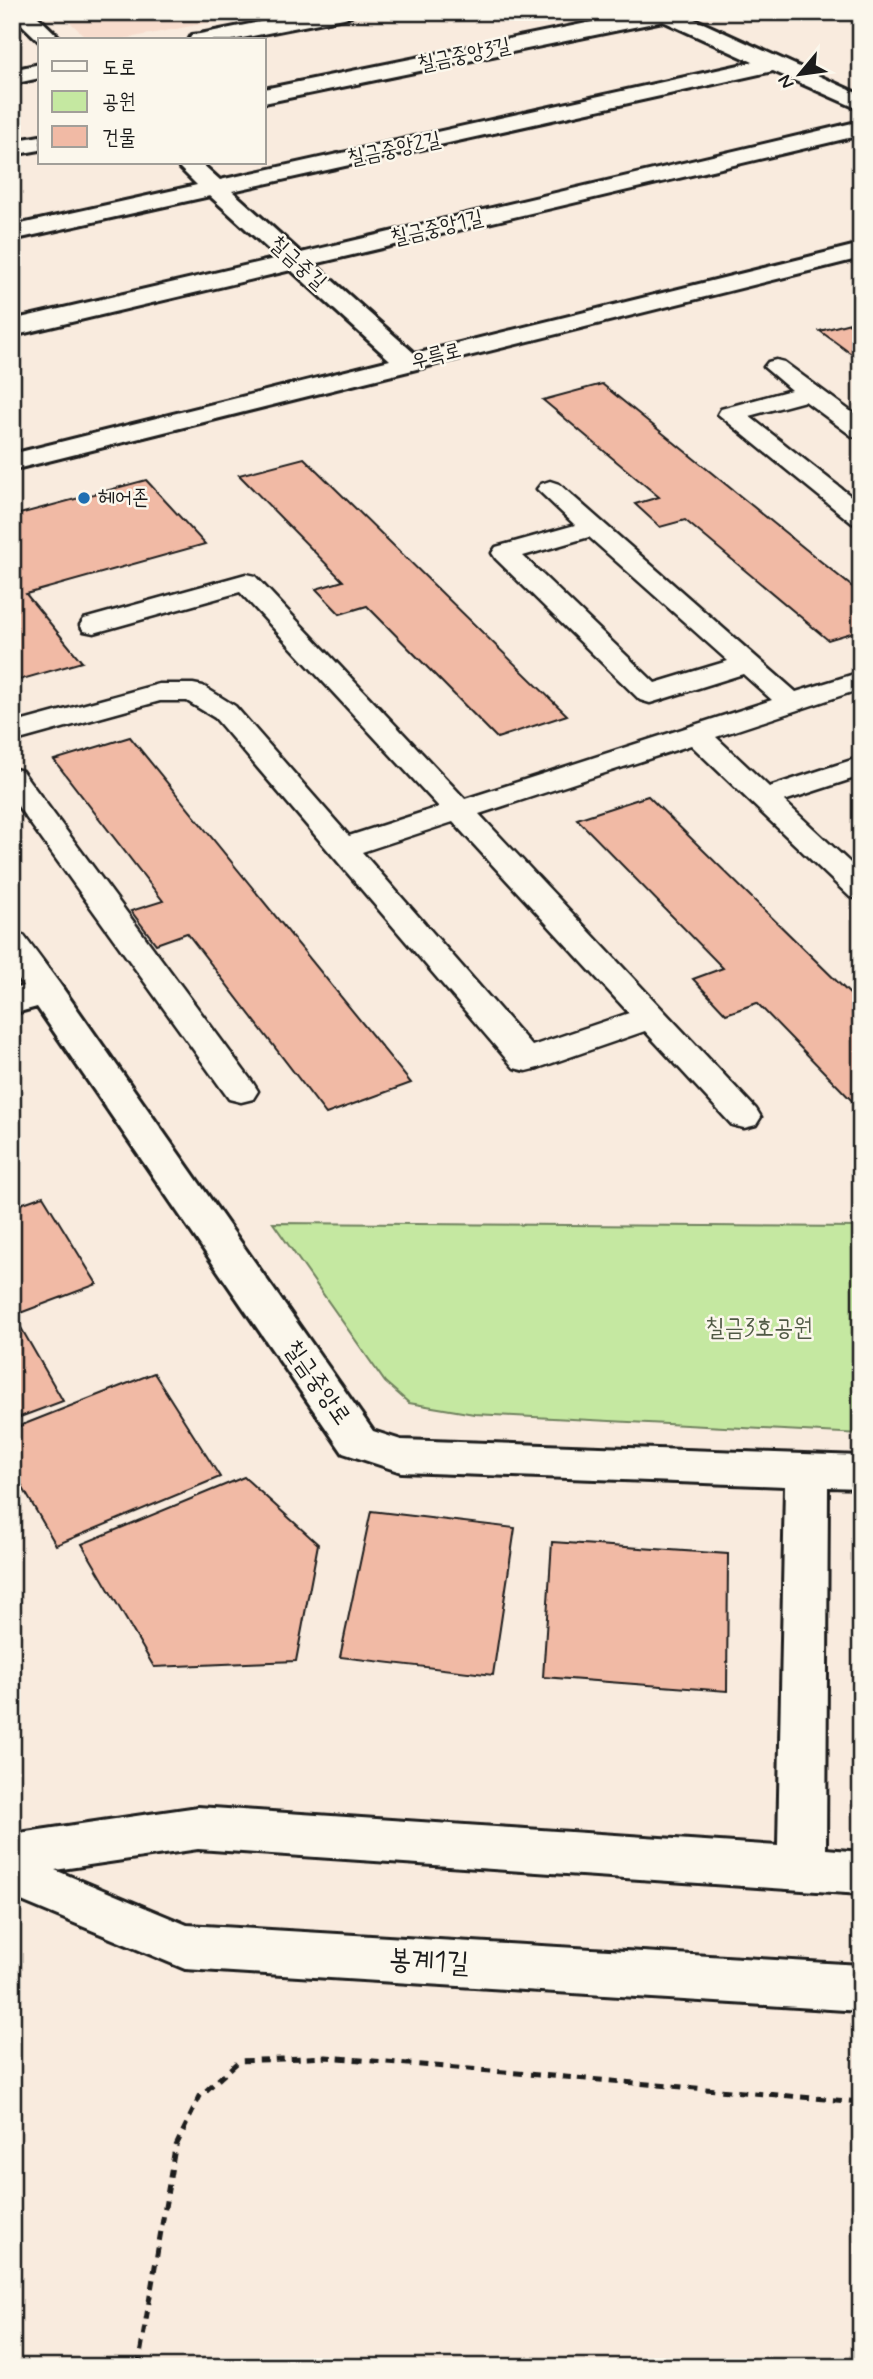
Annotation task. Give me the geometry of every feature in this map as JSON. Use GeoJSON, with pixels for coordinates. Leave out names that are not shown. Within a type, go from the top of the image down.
{"type":"FeatureCollection","features":[{"type":"Feature","properties":{"kind":"street"},"geometry":{"type":"LineString","coordinates":[[20,12],[49,38]]}},
{"type":"Feature","properties":{"kind":"street"},"geometry":{"type":"LineString","coordinates":[[210,38],[344,12]]}},
{"type":"Feature","properties":{"kind":"street"},"geometry":{"type":"LineString","coordinates":[[856,12],[861,15]]}},
{"type":"Feature","properties":{"kind":"street"},"geometry":{"type":"LineString","coordinates":[[662,13],[861,103]]}},
{"type":"Feature","properties":{"kind":"street","name":"칠금중앙3길"},"geometry":{"type":"LineString","coordinates":[[266,96],[662,13]]}},
{"type":"Feature","properties":{"kind":"street","name":"칠금중앙2길"},"geometry":{"type":"LineString","coordinates":[[12,233],[775,64]]}},
{"type":"Feature","properties":{"kind":"street"},"geometry":{"type":"LineString","coordinates":[[12,77],[38,71]]}},
{"type":"Feature","properties":{"kind":"street","name":"칠금중앙1길"},"geometry":{"type":"LineString","coordinates":[[12,328],[861,128]]}},
{"type":"Feature","properties":{"kind":"street"},"geometry":{"type":"LineString","coordinates":[[12,148],[38,143]]}},
{"type":"Feature","properties":{"kind":"street","name":"칠금중길"},"geometry":{"type":"LineString","coordinates":[[188,164],[409,363]]}},
{"type":"Feature","properties":{"kind":"street","name":"우륵로"},"geometry":{"type":"LineString","coordinates":[[12,462],[861,251]]}},
{"type":"Feature","properties":{"kind":"street","name":"칠금중앙로"},"geometry":{"type":"LineString","coordinates":[[12,944],[29,997],[358,1443],[401,1456],[861,1472]]}},
{"type":"Feature","properties":{"kind":"street"},"geometry":{"type":"LineString","coordinates":[[802,1869],[807,1469]]}},
{"type":"Feature","properties":{"kind":"street"},"geometry":{"type":"LineString","coordinates":[[12,1855],[198,1828],[861,1873]]}},
{"type":"Feature","properties":{"kind":"street","name":"봉계1길"},"geometry":{"type":"LineString","coordinates":[[12,1874],[185,1947],[861,1988]]}},
{"type":"Feature","properties":{"kind":"lane"},"geometry":{"type":"LineString","coordinates":[[776,367],[861,431]]}},
{"type":"Feature","properties":{"kind":"lane"},"geometry":{"type":"LineString","coordinates":[[809,392],[730,414],[861,517]]}},
{"type":"Feature","properties":{"kind":"lane"},"geometry":{"type":"LineString","coordinates":[[550,489],[791,702]]}},
{"type":"Feature","properties":{"kind":"lane"},"geometry":{"type":"LineString","coordinates":[[594,528],[505,554],[650,694],[747,664]]}},
{"type":"Feature","properties":{"kind":"lane"},"geometry":{"type":"LineString","coordinates":[[94,625],[246,582],[744,1118]]}},
{"type":"Feature","properties":{"kind":"lane"},"geometry":{"type":"LineString","coordinates":[[342,848],[861,680]]}},
{"type":"Feature","properties":{"kind":"lane"},"geometry":{"type":"LineString","coordinates":[[12,733],[159,693],[193,692],[225,712],[526,1060],[651,1017]]}},
{"type":"Feature","properties":{"kind":"lane"},"geometry":{"type":"LineString","coordinates":[[695,733],[861,890]]}},
{"type":"Feature","properties":{"kind":"lane"},"geometry":{"type":"LineString","coordinates":[[764,798],[861,766]]}},
{"type":"Feature","properties":{"kind":"lane"},"geometry":{"type":"LineString","coordinates":[[12,777],[241,1091]]}},
{"type":"Feature","properties":{"kind":"path"},"geometry":{"type":"LineString","coordinates":[[138,2367],[175,2148],[200,2096],[239,2061],[326,2057],[861,2102]]}},
{"type":"Feature","properties":{"kind":"shaded area"},"geometry":{"type":"Polygon","coordinates":[[[59,12],[265,12],[128,38],[87,38],[59,12]]]}},
{"type":"Feature","properties":{"kind":"green space","name":"칠금3호공원"},"geometry":{"type":"Polygon","coordinates":[[[273,1223],[861,1227],[861,1434],[474,1414],[409,1403],[385,1382],[273,1223]]]}},
{"type":"Feature","properties":{"kind":"building"},"geometry":{"type":"Polygon","coordinates":[[[861,320],[861,361],[820,331],[861,320]]]}},
{"type":"Feature","properties":{"kind":"building"},"geometry":{"type":"Polygon","coordinates":[[[602,384],[861,594],[861,630],[828,640],[685,520],[660,527],[635,504],[659,497],[543,400],[602,384]]]}},
{"type":"Feature","properties":{"kind":"building"},"geometry":{"type":"Polygon","coordinates":[[[304,458],[567,715],[497,738],[367,606],[340,614],[316,589],[343,581],[239,475],[304,458]]]}},
{"type":"Feature","properties":{"kind":"building"},"geometry":{"type":"Polygon","coordinates":[[[146,480],[205,544],[26,594],[82,662],[12,682],[12,516],[146,480]]]}},
{"type":"Feature","properties":{"kind":"building"},"geometry":{"type":"Polygon","coordinates":[[[130,737],[411,1083],[326,1114],[187,933],[156,944],[131,911],[163,901],[54,760],[130,737]]]}},
{"type":"Feature","properties":{"kind":"building"},"geometry":{"type":"Polygon","coordinates":[[[648,796],[861,1005],[861,1110],[757,1003],[726,1014],[693,979],[723,968],[577,819],[648,796]]]}},
{"type":"Feature","properties":{"kind":"building"},"geometry":{"type":"Polygon","coordinates":[[[43,1196],[97,1284],[12,1316],[12,1207],[43,1196]]]}},
{"type":"Feature","properties":{"kind":"building"},"geometry":{"type":"Polygon","coordinates":[[[20,1326],[63,1401],[12,1420],[12,1329],[20,1326]]]}},
{"type":"Feature","properties":{"kind":"building"},"geometry":{"type":"Polygon","coordinates":[[[154,1373],[220,1477],[56,1545],[12,1469],[12,1429],[154,1373]]]}},
{"type":"Feature","properties":{"kind":"building"},"geometry":{"type":"Polygon","coordinates":[[[244,1477],[318,1544],[296,1661],[154,1667],[82,1544],[244,1477]]]}},
{"type":"Feature","properties":{"kind":"building"},"geometry":{"type":"Polygon","coordinates":[[[371,1511],[515,1528],[493,1675],[340,1657],[371,1511]]]}},
{"type":"Feature","properties":{"kind":"building"},"geometry":{"type":"Polygon","coordinates":[[[552,1542],[728,1554],[727,1691],[543,1677],[552,1542]]]}},
{"type":"Feature","properties":{"kind":"place","name":"헤어존"},"geometry":{"type":"Point","coordinates":[84,498]}}]}
